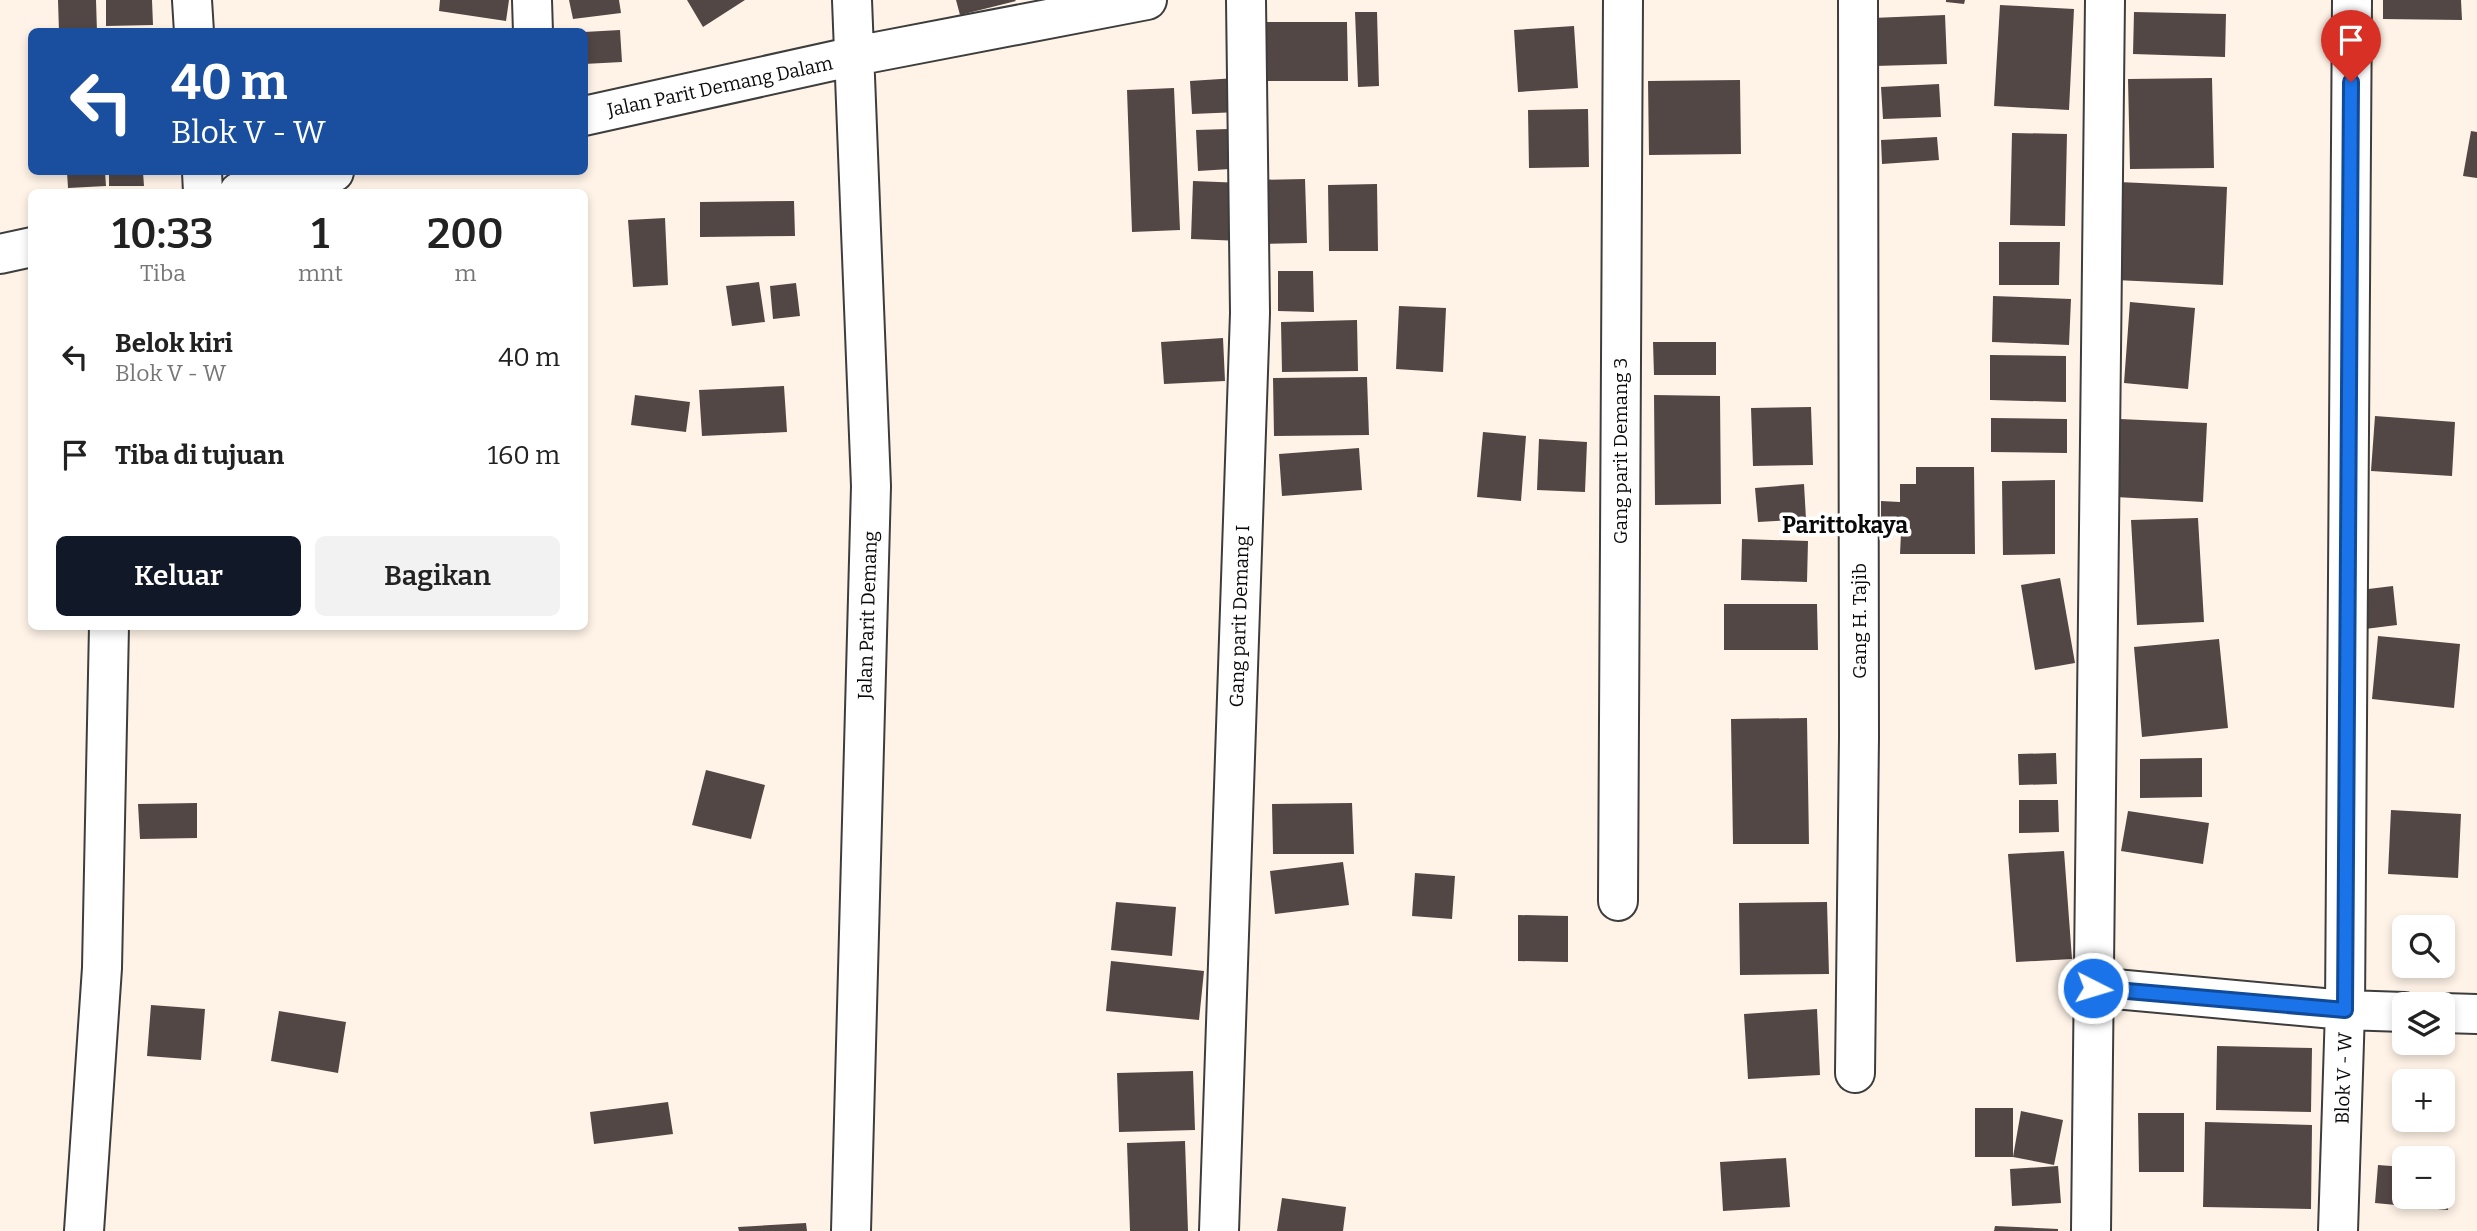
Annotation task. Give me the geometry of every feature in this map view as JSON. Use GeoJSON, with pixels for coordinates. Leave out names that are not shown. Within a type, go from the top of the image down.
{"type":"FeatureCollection","features":[{"type":"Feature","properties":{"kind":"street"},"geometry":{"type":"LineString","coordinates":[[192,0],[194,28]]}},
{"type":"Feature","properties":{"kind":"street"},"geometry":{"type":"LineString","coordinates":[[531,0],[533,28]]}},
{"type":"Feature","properties":{"kind":"street","name":"Jalan Parit Demang"},"geometry":{"type":"LineString","coordinates":[[851,1231],[871,486],[852,0]]}},
{"type":"Feature","properties":{"kind":"street","name":"Jalan Parit Demang Dalam"},"geometry":{"type":"LineString","coordinates":[[588,115],[855,56],[1147,0]]}},
{"type":"Feature","properties":{"kind":"street","name":"Gang parit Demang I"},"geometry":{"type":"LineString","coordinates":[[1219,1231],[1250,313],[1246,0]]}},
{"type":"Feature","properties":{"kind":"street","name":"Gang parit Demang 3"},"geometry":{"type":"LineString","coordinates":[[1618,901],[1623,0]]}},
{"type":"Feature","properties":{"kind":"street","name":"Gang H. Tajib"},"geometry":{"type":"LineString","coordinates":[[1855,1073],[1859,737],[1858,0]]}},
{"type":"Feature","properties":{"kind":"street"},"geometry":{"type":"LineString","coordinates":[[2091,1231],[2105,0]]}},
{"type":"Feature","properties":{"kind":"street","name":"Blok V - W"},"geometry":{"type":"LineString","coordinates":[[2339,1231],[2345,1010],[2352,0]]}},
{"type":"Feature","properties":{"kind":"street"},"geometry":{"type":"LineString","coordinates":[[253,189],[320,175]]}},
{"type":"Feature","properties":{"kind":"street"},"geometry":{"type":"LineString","coordinates":[[0,254],[28,248]]}},
{"type":"Feature","properties":{"kind":"street"},"geometry":{"type":"LineString","coordinates":[[84,1231],[102,968],[109,630]]}},
{"type":"Feature","properties":{"kind":"street"},"geometry":{"type":"LineString","coordinates":[[2093,988],[2345,1010],[2392,1012]]}},
{"type":"Feature","properties":{"kind":"street"},"geometry":{"type":"LineString","coordinates":[[2455,1013],[2477,1014]]}},
{"type":"Feature","properties":{"kind":"building"},"geometry":{"type":"Polygon","coordinates":[[[58,0],[96,0],[97,28],[59,28],[58,0]]]}},
{"type":"Feature","properties":{"kind":"building"},"geometry":{"type":"Polygon","coordinates":[[[106,0],[152,0],[153,25],[106,26],[106,0]]]}},
{"type":"Feature","properties":{"kind":"building"},"geometry":{"type":"Polygon","coordinates":[[[440,0],[509,0],[506,21],[439,11],[440,0]]]}},
{"type":"Feature","properties":{"kind":"building"},"geometry":{"type":"Polygon","coordinates":[[[569,0],[619,0],[621,13],[573,19],[569,0]]]}},
{"type":"Feature","properties":{"kind":"building"},"geometry":{"type":"Polygon","coordinates":[[[687,0],[745,0],[703,27],[687,0]]]}},
{"type":"Feature","properties":{"kind":"building"},"geometry":{"type":"Polygon","coordinates":[[[956,0],[1015,0],[1016,1],[960,15],[956,0]]]}},
{"type":"Feature","properties":{"kind":"building"},"geometry":{"type":"Polygon","coordinates":[[[1946,0],[1965,0],[1964,4],[1946,0]]]}},
{"type":"Feature","properties":{"kind":"building"},"geometry":{"type":"Polygon","coordinates":[[[2383,0],[2461,0],[2462,20],[2383,19],[2383,0]]]}},
{"type":"Feature","properties":{"kind":"building"},"geometry":{"type":"Polygon","coordinates":[[[2000,5],[2074,9],[2069,110],[1994,106],[2000,5]]]}},
{"type":"Feature","properties":{"kind":"building"},"geometry":{"type":"Polygon","coordinates":[[[1355,12],[1377,12],[1379,86],[1358,87],[1355,12]]]}},
{"type":"Feature","properties":{"kind":"building"},"geometry":{"type":"Polygon","coordinates":[[[2134,12],[2226,14],[2225,57],[2133,54],[2134,12]]]}},
{"type":"Feature","properties":{"kind":"building"},"geometry":{"type":"Polygon","coordinates":[[[1945,15],[1947,64],[1874,66],[1872,18],[1945,15]]]}},
{"type":"Feature","properties":{"kind":"building"},"geometry":{"type":"Polygon","coordinates":[[[1263,22],[1347,22],[1348,81],[1263,81],[1263,22]]]}},
{"type":"Feature","properties":{"kind":"building"},"geometry":{"type":"Polygon","coordinates":[[[1574,26],[1578,88],[1518,92],[1514,30],[1574,26]]]}},
{"type":"Feature","properties":{"kind":"building"},"geometry":{"type":"Polygon","coordinates":[[[620,30],[622,62],[588,64],[588,32],[620,30]]]}},
{"type":"Feature","properties":{"kind":"building"},"geometry":{"type":"Polygon","coordinates":[[[1236,78],[1239,112],[1192,114],[1190,81],[1236,78]]]}},
{"type":"Feature","properties":{"kind":"building"},"geometry":{"type":"Polygon","coordinates":[[[2212,78],[2214,168],[2130,169],[2128,79],[2212,78]]]}},
{"type":"Feature","properties":{"kind":"building"},"geometry":{"type":"Polygon","coordinates":[[[1740,80],[1741,154],[1649,155],[1648,81],[1740,80]]]}},
{"type":"Feature","properties":{"kind":"building"},"geometry":{"type":"Polygon","coordinates":[[[1939,84],[1941,117],[1883,119],[1881,87],[1939,84]]]}},
{"type":"Feature","properties":{"kind":"building"},"geometry":{"type":"Polygon","coordinates":[[[1174,88],[1180,230],[1132,232],[1127,90],[1174,88]]]}},
{"type":"Feature","properties":{"kind":"building"},"geometry":{"type":"Polygon","coordinates":[[[1588,109],[1589,167],[1529,168],[1528,110],[1588,109]]]}},
{"type":"Feature","properties":{"kind":"building"},"geometry":{"type":"Polygon","coordinates":[[[1228,129],[1230,169],[1198,171],[1196,130],[1228,129]]]}},
{"type":"Feature","properties":{"kind":"building"},"geometry":{"type":"Polygon","coordinates":[[[2471,131],[2477,132],[2477,178],[2463,176],[2471,131]]]}},
{"type":"Feature","properties":{"kind":"building"},"geometry":{"type":"Polygon","coordinates":[[[2012,133],[2067,134],[2065,226],[2010,225],[2012,133]]]}},
{"type":"Feature","properties":{"kind":"building"},"geometry":{"type":"Polygon","coordinates":[[[1937,137],[1939,160],[1882,164],[1881,140],[1937,137]]]}},
{"type":"Feature","properties":{"kind":"building"},"geometry":{"type":"Polygon","coordinates":[[[67,175],[105,175],[106,186],[68,188],[67,175]]]}},
{"type":"Feature","properties":{"kind":"building"},"geometry":{"type":"Polygon","coordinates":[[[109,175],[143,175],[144,186],[109,186],[109,175]]]}},
{"type":"Feature","properties":{"kind":"building"},"geometry":{"type":"Polygon","coordinates":[[[1305,179],[1307,243],[1254,244],[1252,180],[1305,179]]]}},
{"type":"Feature","properties":{"kind":"building"},"geometry":{"type":"Polygon","coordinates":[[[1193,181],[1244,183],[1242,241],[1191,239],[1193,181]]]}},
{"type":"Feature","properties":{"kind":"building"},"geometry":{"type":"Polygon","coordinates":[[[2119,182],[2227,187],[2223,285],[2115,280],[2119,182]]]}},
{"type":"Feature","properties":{"kind":"building"},"geometry":{"type":"Polygon","coordinates":[[[1377,184],[1378,251],[1329,251],[1328,185],[1377,184]]]}},
{"type":"Feature","properties":{"kind":"building"},"geometry":{"type":"Polygon","coordinates":[[[794,201],[795,236],[700,237],[700,202],[794,201]]]}},
{"type":"Feature","properties":{"kind":"building"},"geometry":{"type":"Polygon","coordinates":[[[665,218],[668,285],[633,287],[628,220],[665,218]]]}},
{"type":"Feature","properties":{"kind":"building"},"geometry":{"type":"Polygon","coordinates":[[[1999,242],[2060,242],[2059,285],[1999,285],[1999,242]]]}},
{"type":"Feature","properties":{"kind":"building"},"geometry":{"type":"Polygon","coordinates":[[[1278,271],[1313,271],[1314,312],[1278,311],[1278,271]]]}},
{"type":"Feature","properties":{"kind":"building"},"geometry":{"type":"Polygon","coordinates":[[[759,282],[765,322],[732,326],[726,286],[759,282]]]}},
{"type":"Feature","properties":{"kind":"building"},"geometry":{"type":"Polygon","coordinates":[[[796,283],[800,316],[773,319],[770,286],[796,283]]]}},
{"type":"Feature","properties":{"kind":"building"},"geometry":{"type":"Polygon","coordinates":[[[1993,296],[2071,299],[2069,345],[1992,342],[1993,296]]]}},
{"type":"Feature","properties":{"kind":"building"},"geometry":{"type":"Polygon","coordinates":[[[2130,302],[2195,308],[2188,389],[2124,383],[2130,302]]]}},
{"type":"Feature","properties":{"kind":"building"},"geometry":{"type":"Polygon","coordinates":[[[1399,306],[1446,308],[1443,372],[1396,369],[1399,306]]]}},
{"type":"Feature","properties":{"kind":"building"},"geometry":{"type":"Polygon","coordinates":[[[1357,320],[1358,371],[1282,372],[1281,322],[1357,320]]]}},
{"type":"Feature","properties":{"kind":"building"},"geometry":{"type":"Polygon","coordinates":[[[1223,338],[1225,381],[1164,384],[1161,342],[1223,338]]]}},
{"type":"Feature","properties":{"kind":"building"},"geometry":{"type":"Polygon","coordinates":[[[1653,342],[1716,342],[1716,375],[1654,375],[1653,342]]]}},
{"type":"Feature","properties":{"kind":"building"},"geometry":{"type":"Polygon","coordinates":[[[1990,355],[2066,356],[2066,402],[1990,400],[1990,355]]]}},
{"type":"Feature","properties":{"kind":"building"},"geometry":{"type":"Polygon","coordinates":[[[1367,377],[1369,435],[1274,436],[1273,378],[1367,377]]]}},
{"type":"Feature","properties":{"kind":"building"},"geometry":{"type":"Polygon","coordinates":[[[784,386],[787,432],[702,436],[699,390],[784,386]]]}},
{"type":"Feature","properties":{"kind":"building"},"geometry":{"type":"Polygon","coordinates":[[[635,395],[690,402],[686,432],[631,425],[635,395]]]}},
{"type":"Feature","properties":{"kind":"building"},"geometry":{"type":"Polygon","coordinates":[[[1654,395],[1720,396],[1721,504],[1655,505],[1654,395]]]}},
{"type":"Feature","properties":{"kind":"building"},"geometry":{"type":"Polygon","coordinates":[[[1811,407],[1813,465],[1753,466],[1751,408],[1811,407]]]}},
{"type":"Feature","properties":{"kind":"building"},"geometry":{"type":"Polygon","coordinates":[[[2375,416],[2455,422],[2452,476],[2371,471],[2375,416]]]}},
{"type":"Feature","properties":{"kind":"building"},"geometry":{"type":"Polygon","coordinates":[[[1991,418],[2067,419],[2067,453],[1991,452],[1991,418]]]}},
{"type":"Feature","properties":{"kind":"building"},"geometry":{"type":"Polygon","coordinates":[[[2120,419],[2207,423],[2203,502],[2116,497],[2120,419]]]}},
{"type":"Feature","properties":{"kind":"building"},"geometry":{"type":"Polygon","coordinates":[[[1483,432],[1526,436],[1521,501],[1477,497],[1483,432]]]}},
{"type":"Feature","properties":{"kind":"building"},"geometry":{"type":"Polygon","coordinates":[[[1539,439],[1587,442],[1585,492],[1537,490],[1539,439]]]}},
{"type":"Feature","properties":{"kind":"building"},"geometry":{"type":"Polygon","coordinates":[[[1359,448],[1362,490],[1282,496],[1279,454],[1359,448]]]}},
{"type":"Feature","properties":{"kind":"building"},"geometry":{"type":"Polygon","coordinates":[[[1916,467],[1974,467],[1975,554],[1900,554],[1901,533],[1881,533],[1881,501],[1900,502],[1900,484],[1916,484],[1916,467]]]}},
{"type":"Feature","properties":{"kind":"building"},"geometry":{"type":"Polygon","coordinates":[[[2055,480],[2055,554],[2003,555],[2002,481],[2055,480]]]}},
{"type":"Feature","properties":{"kind":"building"},"geometry":{"type":"Polygon","coordinates":[[[1804,484],[1806,519],[1758,522],[1755,488],[1804,484]]]}},
{"type":"Feature","properties":{"kind":"building"},"geometry":{"type":"Polygon","coordinates":[[[2198,518],[2204,622],[2137,625],[2131,520],[2198,518]]]}},
{"type":"Feature","properties":{"kind":"building"},"geometry":{"type":"Polygon","coordinates":[[[1742,539],[1808,541],[1807,582],[1741,580],[1742,539]]]}},
{"type":"Feature","properties":{"kind":"building"},"geometry":{"type":"Polygon","coordinates":[[[2060,578],[2075,663],[2035,670],[2021,585],[2060,578]]]}},
{"type":"Feature","properties":{"kind":"building"},"geometry":{"type":"Polygon","coordinates":[[[2393,586],[2397,625],[2365,629],[2360,590],[2393,586]]]}},
{"type":"Feature","properties":{"kind":"building"},"geometry":{"type":"Polygon","coordinates":[[[1724,604],[1817,604],[1818,650],[1724,650],[1724,604]]]}},
{"type":"Feature","properties":{"kind":"building"},"geometry":{"type":"Polygon","coordinates":[[[2378,636],[2460,644],[2454,708],[2372,699],[2378,636]]]}},
{"type":"Feature","properties":{"kind":"building"},"geometry":{"type":"Polygon","coordinates":[[[2219,639],[2228,728],[2142,737],[2134,647],[2219,639]]]}},
{"type":"Feature","properties":{"kind":"building"},"geometry":{"type":"Polygon","coordinates":[[[1807,718],[1809,844],[1733,844],[1731,719],[1807,718]]]}},
{"type":"Feature","properties":{"kind":"building"},"geometry":{"type":"Polygon","coordinates":[[[2056,753],[2057,784],[2019,785],[2018,754],[2056,753]]]}},
{"type":"Feature","properties":{"kind":"building"},"geometry":{"type":"Polygon","coordinates":[[[2202,758],[2202,797],[2140,798],[2140,759],[2202,758]]]}},
{"type":"Feature","properties":{"kind":"building"},"geometry":{"type":"Polygon","coordinates":[[[706,770],[765,785],[751,839],[692,825],[706,770]]]}},
{"type":"Feature","properties":{"kind":"building"},"geometry":{"type":"Polygon","coordinates":[[[2019,800],[2058,800],[2059,832],[2019,833],[2019,800]]]}},
{"type":"Feature","properties":{"kind":"building"},"geometry":{"type":"Polygon","coordinates":[[[197,803],[197,838],[140,839],[138,804],[197,803]]]}},
{"type":"Feature","properties":{"kind":"building"},"geometry":{"type":"Polygon","coordinates":[[[1352,803],[1354,854],[1273,854],[1272,804],[1352,803]]]}},
{"type":"Feature","properties":{"kind":"building"},"geometry":{"type":"Polygon","coordinates":[[[2391,810],[2461,814],[2458,878],[2388,874],[2391,810]]]}},
{"type":"Feature","properties":{"kind":"building"},"geometry":{"type":"Polygon","coordinates":[[[2128,811],[2209,823],[2203,864],[2121,851],[2128,811]]]}},
{"type":"Feature","properties":{"kind":"building"},"geometry":{"type":"Polygon","coordinates":[[[2064,851],[2072,959],[2016,962],[2008,854],[2064,851]]]}},
{"type":"Feature","properties":{"kind":"building"},"geometry":{"type":"Polygon","coordinates":[[[1343,862],[1349,905],[1275,914],[1270,871],[1343,862]]]}},
{"type":"Feature","properties":{"kind":"building"},"geometry":{"type":"Polygon","coordinates":[[[1415,873],[1455,876],[1452,919],[1412,916],[1415,873]]]}},
{"type":"Feature","properties":{"kind":"building"},"geometry":{"type":"Polygon","coordinates":[[[1116,902],[1176,907],[1172,956],[1111,950],[1116,902]]]}},
{"type":"Feature","properties":{"kind":"building"},"geometry":{"type":"Polygon","coordinates":[[[1827,902],[1829,974],[1740,975],[1739,903],[1827,902]]]}},
{"type":"Feature","properties":{"kind":"building"},"geometry":{"type":"Polygon","coordinates":[[[1518,915],[1568,916],[1568,962],[1518,961],[1518,915]]]}},
{"type":"Feature","properties":{"kind":"building"},"geometry":{"type":"Polygon","coordinates":[[[1111,961],[1204,971],[1199,1020],[1106,1011],[1111,961]]]}},
{"type":"Feature","properties":{"kind":"building"},"geometry":{"type":"Polygon","coordinates":[[[151,1005],[205,1009],[201,1060],[147,1056],[151,1005]]]}},
{"type":"Feature","properties":{"kind":"building"},"geometry":{"type":"Polygon","coordinates":[[[1817,1009],[1820,1075],[1748,1079],[1744,1014],[1817,1009]]]}},
{"type":"Feature","properties":{"kind":"building"},"geometry":{"type":"Polygon","coordinates":[[[279,1011],[346,1022],[338,1073],[271,1061],[279,1011]]]}},
{"type":"Feature","properties":{"kind":"building"},"geometry":{"type":"Polygon","coordinates":[[[2217,1046],[2312,1048],[2311,1112],[2216,1110],[2217,1046]]]}},
{"type":"Feature","properties":{"kind":"building"},"geometry":{"type":"Polygon","coordinates":[[[1193,1071],[1195,1130],[1119,1132],[1117,1073],[1193,1071]]]}},
{"type":"Feature","properties":{"kind":"building"},"geometry":{"type":"Polygon","coordinates":[[[668,1102],[673,1134],[594,1144],[590,1112],[668,1102]]]}},
{"type":"Feature","properties":{"kind":"building"},"geometry":{"type":"Polygon","coordinates":[[[1975,1108],[2013,1108],[2013,1157],[1975,1157],[1975,1108]]]}},
{"type":"Feature","properties":{"kind":"building"},"geometry":{"type":"Polygon","coordinates":[[[2021,1111],[2063,1120],[2054,1165],[2013,1157],[2021,1111]]]}},
{"type":"Feature","properties":{"kind":"building"},"geometry":{"type":"Polygon","coordinates":[[[2138,1113],[2184,1113],[2184,1172],[2139,1172],[2138,1113]]]}},
{"type":"Feature","properties":{"kind":"building"},"geometry":{"type":"Polygon","coordinates":[[[2205,1122],[2312,1125],[2311,1209],[2203,1207],[2205,1122]]]}},
{"type":"Feature","properties":{"kind":"building"},"geometry":{"type":"Polygon","coordinates":[[[1185,1141],[1188,1231],[1130,1231],[1127,1143],[1185,1141]]]}},
{"type":"Feature","properties":{"kind":"building"},"geometry":{"type":"Polygon","coordinates":[[[1786,1158],[1790,1207],[1723,1211],[1720,1162],[1786,1158]]]}},
{"type":"Feature","properties":{"kind":"building"},"geometry":{"type":"Polygon","coordinates":[[[2378,1165],[2392,1166],[2392,1205],[2375,1203],[2378,1165]]]}},
{"type":"Feature","properties":{"kind":"building"},"geometry":{"type":"Polygon","coordinates":[[[2058,1166],[2061,1203],[2012,1206],[2010,1169],[2058,1166]]]}},
{"type":"Feature","properties":{"kind":"building"},"geometry":{"type":"Polygon","coordinates":[[[1282,1198],[1346,1207],[1343,1231],[1277,1231],[1282,1198]]]}},
{"type":"Feature","properties":{"kind":"building"},"geometry":{"type":"Polygon","coordinates":[[[806,1223],[807,1231],[739,1231],[738,1227],[806,1223]]]}},
{"type":"Feature","properties":{"kind":"building"},"geometry":{"type":"Polygon","coordinates":[[[1995,1226],[2058,1229],[2058,1231],[1994,1231],[1995,1226]]]}},
{"type":"Feature","properties":{"kind":"district","name":"Parittokaya"},"geometry":{"type":"Point","coordinates":[1845,525]}},
{"type":"Feature","properties":{"kind":"route"},"geometry":{"type":"LineString","coordinates":[[2093,988],[2345,1010],[2351,82]]}}]}
